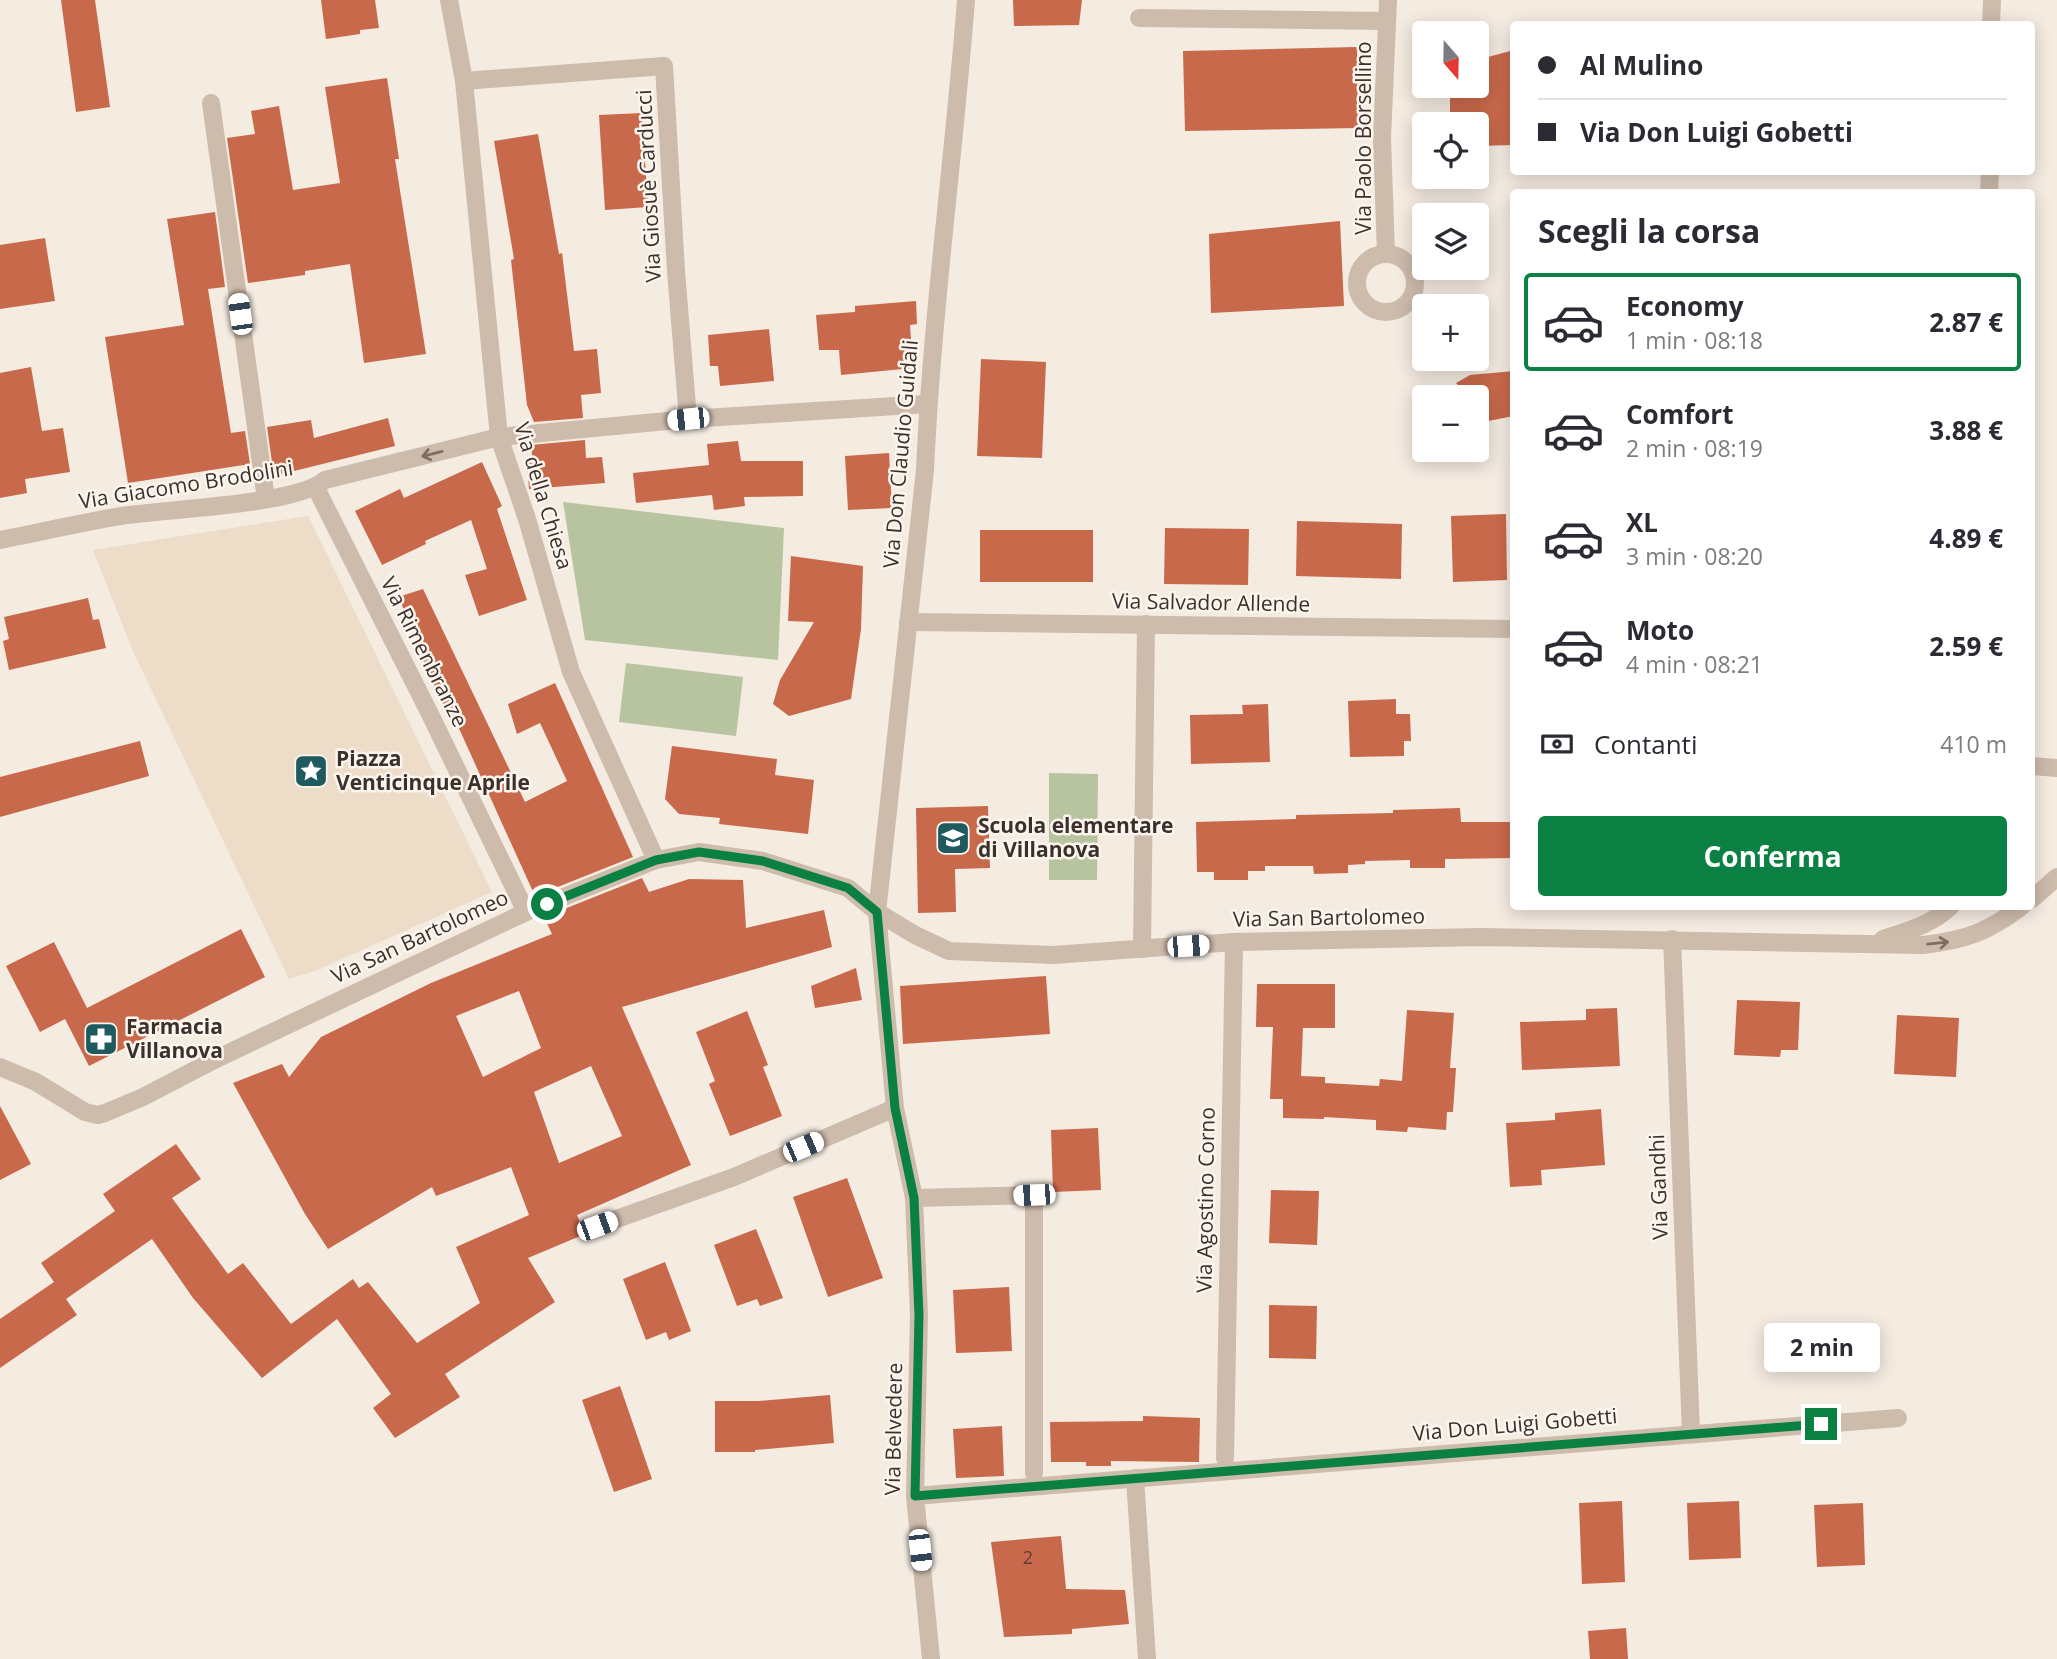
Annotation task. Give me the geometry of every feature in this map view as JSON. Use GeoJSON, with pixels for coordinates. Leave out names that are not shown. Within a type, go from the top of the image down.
{"type":"FeatureCollection","features":[{"type":"Feature","properties":{"kind":"street","name":"Via della Chiesa"},"geometry":{"type":"LineString","coordinates":[[449,0],[464,81],[499,437],[527,519],[571,672],[656,860]]}},
{"type":"Feature","properties":{"kind":"street","name":"Via Don Claudio Guidali"},"geometry":{"type":"LineString","coordinates":[[877,912],[925,470],[928,404],[956,131],[966,0]]}},
{"type":"Feature","properties":{"kind":"street","name":"Via Paolo Borsellino"},"geometry":{"type":"LineString","coordinates":[[1386,254],[1382,138],[1388,0]]}},
{"type":"Feature","properties":{"kind":"street"},"geometry":{"type":"LineString","coordinates":[[1991,21],[1992,0]]}},
{"type":"Feature","properties":{"kind":"street","name":"Via Paolo Borsellino"},"geometry":{"type":"LineString","coordinates":[[1139,18],[1387,21]]}},
{"type":"Feature","properties":{"kind":"street","name":"Via Giosuè Carducci"},"geometry":{"type":"LineString","coordinates":[[464,81],[664,66],[688,419]]}},
{"type":"Feature","properties":{"kind":"street"},"geometry":{"type":"LineString","coordinates":[[211,103],[266,499]]}},
{"type":"Feature","properties":{"kind":"street","name":"Via Giacomo Brodolini"},"geometry":{"type":"LineString","coordinates":[[0,540],[123,516],[266,499],[316,488],[325,480],[499,437],[688,419],[928,404]]}},
{"type":"Feature","properties":{"kind":"street","name":"Via Rimenbranze"},"geometry":{"type":"LineString","coordinates":[[316,488],[526,912]]}},
{"type":"Feature","properties":{"kind":"street","name":"Via Salvador Allende"},"geometry":{"type":"LineString","coordinates":[[908,622],[1510,629]]}},
{"type":"Feature","properties":{"kind":"street"},"geometry":{"type":"LineString","coordinates":[[1142,949],[1146,624]]}},
{"type":"Feature","properties":{"kind":"street"},"geometry":{"type":"LineString","coordinates":[[2035,766],[2057,768]]}},
{"type":"Feature","properties":{"kind":"street","name":"Via San Bartolomeo"},"geometry":{"type":"LineString","coordinates":[[0,1068],[36,1082],[85,1112],[99,1115],[143,1097],[216,1059],[526,912],[656,860],[699,852],[763,861],[848,888],[877,912],[949,951],[1053,955],[1234,942],[1480,937],[1923,945],[1976,936],[2017,910]]}},
{"type":"Feature","properties":{"kind":"street"},"geometry":{"type":"LineString","coordinates":[[2035,879],[2057,877]]}},
{"type":"Feature","properties":{"kind":"street"},"geometry":{"type":"LineString","coordinates":[[2035,896],[2057,877]]}},
{"type":"Feature","properties":{"kind":"street","name":"Via San Bartolomeo"},"geometry":{"type":"LineString","coordinates":[[1870,943],[1920,928],[1946,910]]}},
{"type":"Feature","properties":{"kind":"street","name":"Via Belvedere"},"geometry":{"type":"LineString","coordinates":[[877,912],[895,1108],[914,1198],[919,1315],[915,1496],[931,1659]]}},
{"type":"Feature","properties":{"kind":"street","name":"Via Gandhi"},"geometry":{"type":"LineString","coordinates":[[1672,939],[1691,1434]]}},
{"type":"Feature","properties":{"kind":"street","name":"Via Agostino Corno"},"geometry":{"type":"LineString","coordinates":[[1225,1458],[1234,942]]}},
{"type":"Feature","properties":{"kind":"street"},"geometry":{"type":"LineString","coordinates":[[597,1226],[734,1177],[895,1108]]}},
{"type":"Feature","properties":{"kind":"street"},"geometry":{"type":"LineString","coordinates":[[914,1198],[1034,1195],[1034,1473]]}},
{"type":"Feature","properties":{"kind":"street","name":"Via Don Luigi Gobetti"},"geometry":{"type":"LineString","coordinates":[[915,1496],[1898,1418]]}},
{"type":"Feature","properties":{"kind":"street"},"geometry":{"type":"LineString","coordinates":[[1135,1478],[1147,1659]]}},
{"type":"Feature","properties":{"kind":"green space"},"geometry":{"type":"Polygon","coordinates":[[[563,502],[784,528],[778,660],[585,640],[563,502]]]}},
{"type":"Feature","properties":{"kind":"green space"},"geometry":{"type":"Polygon","coordinates":[[[626,663],[743,677],[736,736],[619,722],[626,663]]]}},
{"type":"Feature","properties":{"kind":"green space"},"geometry":{"type":"Polygon","coordinates":[[[1049,773],[1098,774],[1097,880],[1049,880],[1049,773]]]}},
{"type":"Feature","properties":{"kind":"shaded area","name":"Piazza Venticinque Aprile"},"geometry":{"type":"Polygon","coordinates":[[[308,516],[492,892],[315,971],[289,979],[132,649],[93,550],[308,516]]]}},
{"type":"Feature","properties":{"kind":"building"},"geometry":{"type":"Polygon","coordinates":[[[61,0],[95,0],[110,107],[76,112],[61,0]]]}},
{"type":"Feature","properties":{"kind":"building"},"geometry":{"type":"Polygon","coordinates":[[[321,0],[375,0],[379,28],[326,39],[321,0]]]}},
{"type":"Feature","properties":{"kind":"building"},"geometry":{"type":"Polygon","coordinates":[[[1013,0],[1082,0],[1079,25],[1014,26],[1013,0]]]}},
{"type":"Feature","properties":{"kind":"building"},"geometry":{"type":"Polygon","coordinates":[[[1357,47],[1358,128],[1185,131],[1183,51],[1357,47]]]}},
{"type":"Feature","properties":{"kind":"building"},"geometry":{"type":"Polygon","coordinates":[[[1510,51],[1510,145],[1489,146],[1489,112],[1450,112],[1450,98],[1489,98],[1489,57],[1510,51]]]}},
{"type":"Feature","properties":{"kind":"building"},"geometry":{"type":"Polygon","coordinates":[[[387,78],[399,159],[395,159],[426,354],[364,363],[350,264],[305,271],[305,275],[248,283],[227,138],[255,134],[251,111],[279,106],[293,190],[340,183],[325,87],[387,78]]]}},
{"type":"Feature","properties":{"kind":"building"},"geometry":{"type":"Polygon","coordinates":[[[642,113],[648,207],[605,210],[599,115],[642,113]]]}},
{"type":"Feature","properties":{"kind":"building"},"geometry":{"type":"Polygon","coordinates":[[[538,134],[559,254],[562,253],[574,351],[597,349],[601,393],[581,395],[583,418],[534,422],[527,405],[511,260],[514,259],[494,141],[538,134]]]}},
{"type":"Feature","properties":{"kind":"building"},"geometry":{"type":"Polygon","coordinates":[[[215,212],[225,287],[208,289],[231,433],[245,431],[250,464],[128,483],[105,337],[184,325],[167,219],[215,212]]]}},
{"type":"Feature","properties":{"kind":"building"},"geometry":{"type":"Polygon","coordinates":[[[1340,221],[1344,306],[1211,313],[1209,234],[1340,221]]]}},
{"type":"Feature","properties":{"kind":"building"},"geometry":{"type":"Polygon","coordinates":[[[45,238],[55,301],[0,309],[0,245],[45,238]]]}},
{"type":"Feature","properties":{"kind":"building"},"geometry":{"type":"Polygon","coordinates":[[[916,301],[917,324],[910,325],[913,368],[841,375],[839,350],[819,350],[816,315],[855,312],[855,306],[916,301]]]}},
{"type":"Feature","properties":{"kind":"building"},"geometry":{"type":"Polygon","coordinates":[[[769,329],[774,381],[720,386],[718,366],[710,366],[708,335],[769,329]]]}},
{"type":"Feature","properties":{"kind":"building"},"geometry":{"type":"Polygon","coordinates":[[[981,359],[1046,362],[1042,458],[977,456],[981,359]]]}},
{"type":"Feature","properties":{"kind":"building"},"geometry":{"type":"Polygon","coordinates":[[[31,367],[42,431],[63,428],[70,472],[25,479],[27,493],[0,498],[0,373],[31,367]]]}},
{"type":"Feature","properties":{"kind":"building"},"geometry":{"type":"Polygon","coordinates":[[[1510,371],[1510,417],[1489,421],[1489,385],[1456,383],[1470,375],[1510,371]]]}},
{"type":"Feature","properties":{"kind":"building"},"geometry":{"type":"Polygon","coordinates":[[[388,418],[395,446],[274,476],[267,427],[311,420],[314,438],[388,418]]]}},
{"type":"Feature","properties":{"kind":"building"},"geometry":{"type":"Polygon","coordinates":[[[585,440],[586,458],[602,457],[605,483],[529,489],[527,463],[533,463],[531,445],[585,440]]]}},
{"type":"Feature","properties":{"kind":"building"},"geometry":{"type":"Polygon","coordinates":[[[738,441],[741,461],[803,461],[803,496],[744,497],[745,506],[714,510],[712,495],[636,503],[633,473],[709,465],[707,444],[738,441]]]}},
{"type":"Feature","properties":{"kind":"building"},"geometry":{"type":"Polygon","coordinates":[[[889,453],[892,508],[848,510],[845,456],[889,453]]]}},
{"type":"Feature","properties":{"kind":"building"},"geometry":{"type":"Polygon","coordinates":[[[482,462],[502,506],[497,509],[527,600],[479,616],[465,575],[487,569],[471,520],[382,565],[355,511],[400,489],[404,498],[482,462]]]}},
{"type":"Feature","properties":{"kind":"building"},"geometry":{"type":"Polygon","coordinates":[[[1506,514],[1507,580],[1453,582],[1451,516],[1506,514]]]}},
{"type":"Feature","properties":{"kind":"building"},"geometry":{"type":"Polygon","coordinates":[[[1297,521],[1402,524],[1401,579],[1296,576],[1297,521]]]}},
{"type":"Feature","properties":{"kind":"building"},"geometry":{"type":"Polygon","coordinates":[[[1165,528],[1249,529],[1248,585],[1164,584],[1165,528]]]}},
{"type":"Feature","properties":{"kind":"building"},"geometry":{"type":"Polygon","coordinates":[[[980,530],[1093,530],[1093,582],[980,582],[980,530]]]}},
{"type":"Feature","properties":{"kind":"building"},"geometry":{"type":"Polygon","coordinates":[[[791,556],[863,566],[861,629],[851,699],[789,716],[773,704],[780,680],[814,622],[788,621],[791,556]]]}},
{"type":"Feature","properties":{"kind":"building"},"geometry":{"type":"Polygon","coordinates":[[[423,589],[525,802],[567,781],[540,723],[517,734],[508,704],[555,683],[633,857],[535,896],[452,713],[448,715],[423,660],[427,658],[398,597],[423,589]]]}},
{"type":"Feature","properties":{"kind":"building"},"geometry":{"type":"Polygon","coordinates":[[[88,598],[93,620],[99,619],[106,648],[9,670],[3,641],[9,639],[4,617],[88,598]]]}},
{"type":"Feature","properties":{"kind":"building"},"geometry":{"type":"Polygon","coordinates":[[[1396,699],[1396,714],[1410,714],[1411,741],[1404,741],[1404,756],[1350,757],[1348,701],[1396,699]]]}},
{"type":"Feature","properties":{"kind":"building"},"geometry":{"type":"Polygon","coordinates":[[[1268,704],[1270,762],[1191,764],[1190,715],[1243,714],[1242,705],[1268,704]]]}},
{"type":"Feature","properties":{"kind":"building"},"geometry":{"type":"Polygon","coordinates":[[[140,741],[149,776],[0,817],[0,777],[140,741]]]}},
{"type":"Feature","properties":{"kind":"building"},"geometry":{"type":"Polygon","coordinates":[[[672,746],[777,759],[775,775],[814,780],[808,834],[719,824],[720,818],[679,814],[665,799],[672,746]]]}},
{"type":"Feature","properties":{"kind":"building","name":"Scuola elementare di Villanova"},"geometry":{"type":"Polygon","coordinates":[[[988,806],[990,868],[955,869],[956,912],[918,913],[916,808],[988,806]]]}},
{"type":"Feature","properties":{"kind":"building"},"geometry":{"type":"Polygon","coordinates":[[[1460,808],[1461,822],[1510,822],[1510,858],[1445,859],[1445,868],[1410,868],[1410,860],[1365,861],[1365,864],[1348,865],[1348,873],[1314,874],[1313,866],[1265,866],[1265,871],[1248,871],[1248,880],[1214,880],[1214,872],[1197,872],[1196,822],[1296,819],[1296,815],[1393,813],[1393,810],[1460,808]]]}},
{"type":"Feature","properties":{"kind":"building"},"geometry":{"type":"Polygon","coordinates":[[[642,878],[649,892],[689,879],[743,880],[746,928],[824,910],[832,947],[622,1007],[691,1165],[577,1215],[585,1234],[528,1258],[555,1302],[445,1374],[460,1397],[395,1438],[373,1408],[391,1394],[337,1319],[262,1378],[193,1298],[152,1239],[66,1299],[77,1315],[0,1368],[0,1319],[54,1282],[41,1263],[115,1211],[103,1194],[176,1144],[201,1179],[172,1198],[228,1274],[243,1263],[291,1324],[353,1279],[359,1288],[368,1282],[417,1343],[480,1303],[456,1247],[529,1215],[511,1167],[436,1196],[432,1187],[328,1249],[305,1214],[233,1083],[282,1064],[289,1077],[321,1037],[431,983],[552,934],[544,917],[642,878]],[[519,991],[456,1016],[483,1077],[541,1048],[519,991]],[[591,1066],[534,1092],[559,1163],[622,1136],[591,1066]]]}},
{"type":"Feature","properties":{"kind":"building"},"geometry":{"type":"Polygon","coordinates":[[[241,929],[265,977],[89,1066],[65,1019],[40,1032],[6,966],[54,942],[87,1008],[241,929]]]}},
{"type":"Feature","properties":{"kind":"building"},"geometry":{"type":"Polygon","coordinates":[[[856,968],[862,1000],[815,1008],[811,986],[856,968]]]}},
{"type":"Feature","properties":{"kind":"building"},"geometry":{"type":"Polygon","coordinates":[[[1046,976],[1050,1034],[903,1044],[900,986],[1046,976]]]}},
{"type":"Feature","properties":{"kind":"building"},"geometry":{"type":"Polygon","coordinates":[[[1257,984],[1335,984],[1335,1028],[1303,1028],[1301,1076],[1325,1077],[1325,1083],[1379,1086],[1380,1079],[1402,1081],[1407,1010],[1454,1013],[1450,1068],[1456,1068],[1453,1112],[1447,1112],[1446,1130],[1408,1127],[1407,1132],[1376,1130],[1376,1120],[1283,1118],[1283,1099],[1270,1099],[1273,1027],[1256,1027],[1257,984]]]}},
{"type":"Feature","properties":{"kind":"building"},"geometry":{"type":"Polygon","coordinates":[[[1737,1000],[1800,1002],[1798,1050],[1781,1050],[1780,1057],[1734,1055],[1737,1000]]]}},
{"type":"Feature","properties":{"kind":"building"},"geometry":{"type":"Polygon","coordinates":[[[1617,1008],[1620,1066],[1522,1070],[1520,1022],[1586,1020],[1586,1009],[1617,1008]]]}},
{"type":"Feature","properties":{"kind":"building"},"geometry":{"type":"Polygon","coordinates":[[[747,1011],[768,1065],[763,1067],[782,1116],[730,1136],[709,1084],[715,1081],[696,1032],[747,1011]]]}},
{"type":"Feature","properties":{"kind":"building"},"geometry":{"type":"Polygon","coordinates":[[[1897,1015],[1959,1018],[1956,1077],[1894,1074],[1897,1015]]]}},
{"type":"Feature","properties":{"kind":"building"},"geometry":{"type":"Polygon","coordinates":[[[0,1106],[31,1164],[0,1180],[0,1106]]]}},
{"type":"Feature","properties":{"kind":"building"},"geometry":{"type":"Polygon","coordinates":[[[1601,1109],[1605,1165],[1541,1170],[1542,1185],[1510,1187],[1506,1123],[1555,1120],[1555,1113],[1601,1109]]]}},
{"type":"Feature","properties":{"kind":"building"},"geometry":{"type":"Polygon","coordinates":[[[1098,1128],[1101,1190],[1053,1192],[1051,1130],[1098,1128]]]}},
{"type":"Feature","properties":{"kind":"building"},"geometry":{"type":"Polygon","coordinates":[[[847,1178],[883,1278],[828,1297],[793,1197],[847,1178]]]}},
{"type":"Feature","properties":{"kind":"building"},"geometry":{"type":"Polygon","coordinates":[[[1271,1190],[1319,1191],[1317,1245],[1269,1243],[1271,1190]]]}},
{"type":"Feature","properties":{"kind":"building"},"geometry":{"type":"Polygon","coordinates":[[[756,1229],[783,1298],[760,1306],[757,1299],[737,1306],[714,1245],[756,1229]]]}},
{"type":"Feature","properties":{"kind":"building"},"geometry":{"type":"Polygon","coordinates":[[[665,1262],[691,1331],[669,1340],[666,1332],[646,1340],[623,1279],[665,1262]]]}},
{"type":"Feature","properties":{"kind":"building"},"geometry":{"type":"Polygon","coordinates":[[[1009,1287],[1012,1351],[956,1353],[953,1290],[1009,1287]]]}},
{"type":"Feature","properties":{"kind":"building"},"geometry":{"type":"Polygon","coordinates":[[[1269,1305],[1317,1306],[1316,1359],[1269,1358],[1269,1305]]]}},
{"type":"Feature","properties":{"kind":"building"},"geometry":{"type":"Polygon","coordinates":[[[620,1386],[652,1479],[614,1492],[582,1400],[620,1386]]]}},
{"type":"Feature","properties":{"kind":"building"},"geometry":{"type":"Polygon","coordinates":[[[830,1395],[834,1443],[755,1452],[715,1452],[715,1401],[759,1401],[830,1395]]]}},
{"type":"Feature","properties":{"kind":"building"},"geometry":{"type":"Polygon","coordinates":[[[1143,1416],[1200,1418],[1199,1462],[1111,1461],[1111,1466],[1086,1466],[1086,1462],[1051,1462],[1050,1422],[1143,1421],[1143,1416]]]}},
{"type":"Feature","properties":{"kind":"building"},"geometry":{"type":"Polygon","coordinates":[[[1002,1426],[1004,1476],[956,1478],[953,1429],[1002,1426]]]}},
{"type":"Feature","properties":{"kind":"building"},"geometry":{"type":"Polygon","coordinates":[[[1622,1501],[1625,1582],[1582,1584],[1579,1503],[1622,1501]]]}},
{"type":"Feature","properties":{"kind":"building"},"geometry":{"type":"Polygon","coordinates":[[[1739,1501],[1741,1558],[1689,1560],[1687,1503],[1739,1501]]]}},
{"type":"Feature","properties":{"kind":"building"},"geometry":{"type":"Polygon","coordinates":[[[1863,1503],[1865,1565],[1817,1567],[1814,1505],[1863,1503]]]}},
{"type":"Feature","properties":{"kind":"building"},"geometry":{"type":"Polygon","coordinates":[[[1061,1536],[1066,1589],[1125,1590],[1129,1624],[1072,1629],[1072,1634],[1004,1637],[991,1542],[1061,1536]]]}},
{"type":"Feature","properties":{"kind":"building"},"geometry":{"type":"Polygon","coordinates":[[[1626,1628],[1628,1659],[1590,1659],[1588,1631],[1626,1628]]]}},
{"type":"Feature","properties":{"kind":"place","name":"Piazza Venticinque Aprile"},"geometry":{"type":"Point","coordinates":[311,771]}},
{"type":"Feature","properties":{"kind":"place","name":"Scuola elementare di Villanova"},"geometry":{"type":"Point","coordinates":[953,838]}},
{"type":"Feature","properties":{"kind":"place","name":"Farmacia Villanova"},"geometry":{"type":"Point","coordinates":[101,1039]}},
{"type":"Feature","properties":{"kind":"route"},"geometry":{"type":"LineString","coordinates":[[547,904],[656,860],[699,852],[763,861],[848,888],[877,912],[895,1108],[914,1198],[919,1315],[915,1496],[1821,1424]]}}]}
